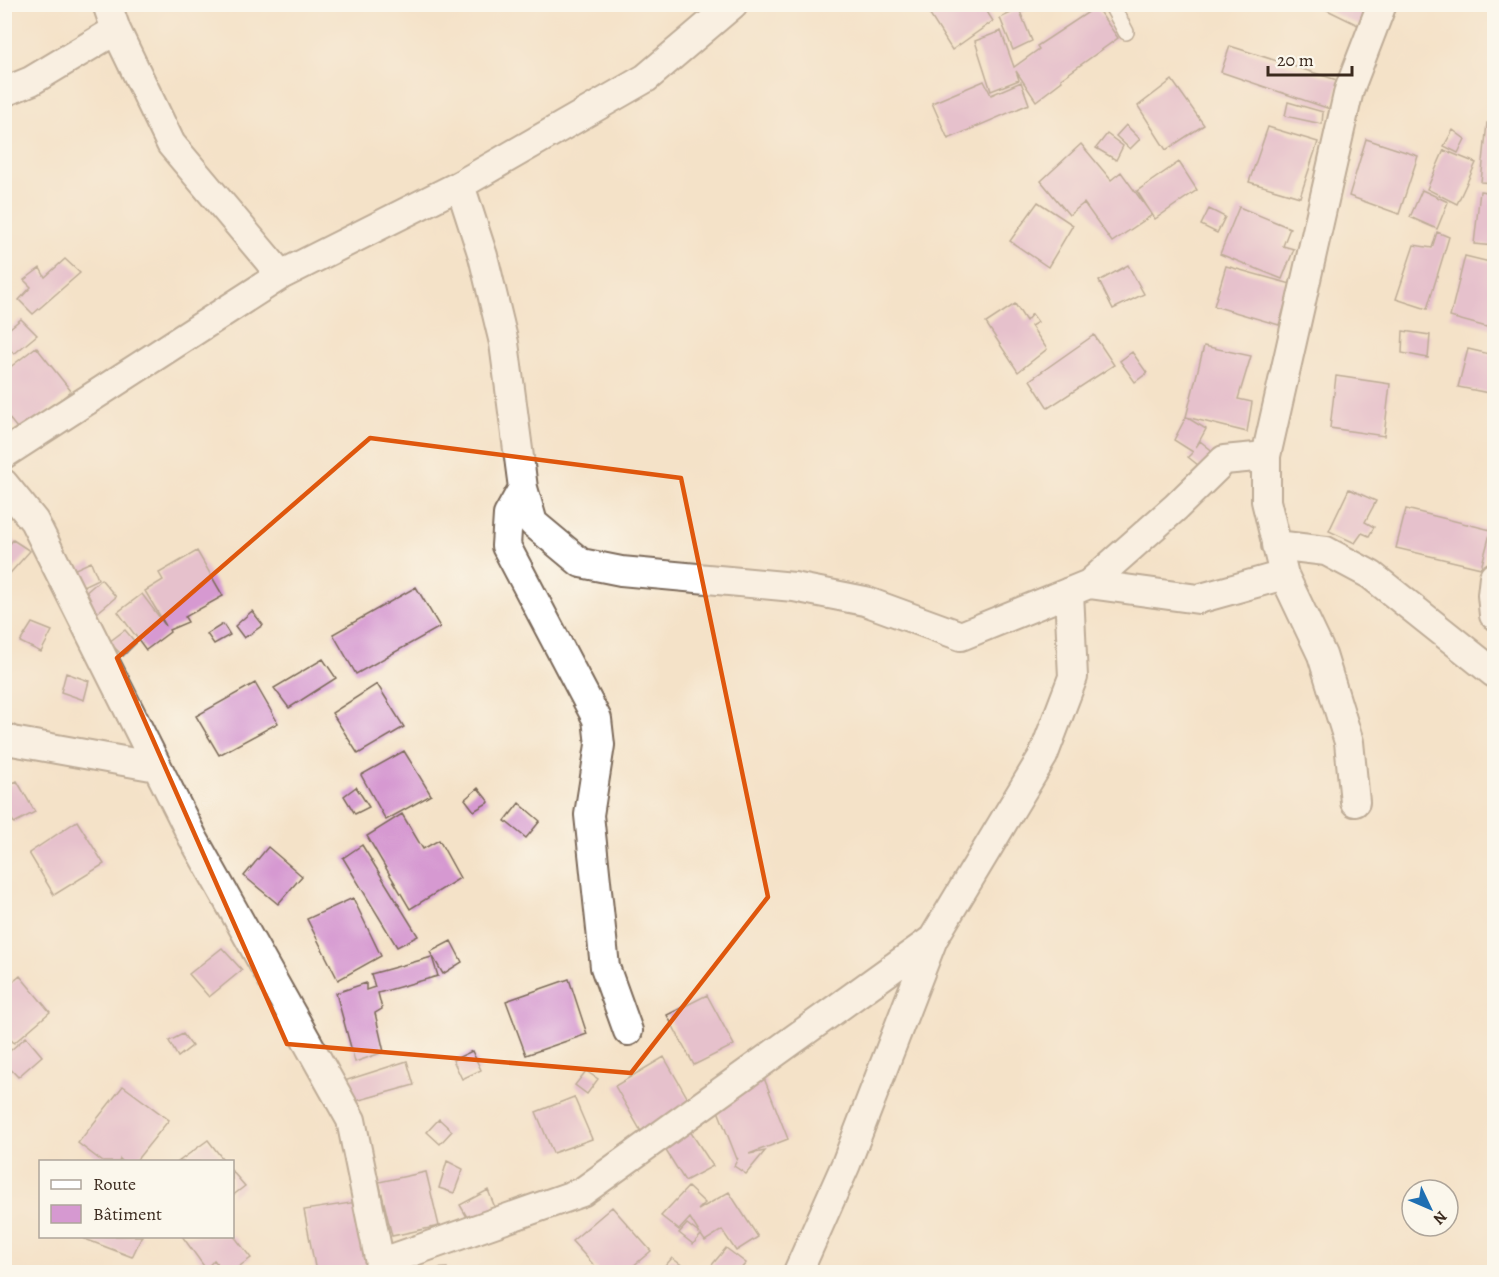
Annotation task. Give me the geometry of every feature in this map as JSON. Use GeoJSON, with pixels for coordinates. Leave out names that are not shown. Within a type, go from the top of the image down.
{"type":"FeatureCollection","features":[{"type":"Feature","properties":{"kind":"street"},"geometry":{"type":"LineString","coordinates":[[1355,802],[1349,742],[1325,666],[1284,575],[1276,545],[1266,501],[1266,456],[1349,90],[1382,4]]}},
{"type":"Feature","properties":{"kind":"street"},"geometry":{"type":"LineString","coordinates":[[4,454],[281,275],[460,185],[646,78],[730,6]]}},
{"type":"Feature","properties":{"kind":"street"},"geometry":{"type":"LineString","coordinates":[[4,92],[31,81],[112,17],[171,144],[281,275]]}},
{"type":"Feature","properties":{"kind":"street"},"geometry":{"type":"LineString","coordinates":[[460,185],[483,256],[504,344],[523,488],[533,523],[581,563],[621,571],[794,587],[865,601],[961,636],[1079,588],[1176,507],[1224,460],[1266,456]]}},
{"type":"Feature","properties":{"kind":"street"},"geometry":{"type":"LineString","coordinates":[[4,484],[34,521],[193,838],[351,1120],[379,1268],[582,1191],[933,939]]}},
{"type":"Feature","properties":{"kind":"street"},"geometry":{"type":"LineString","coordinates":[[523,488],[508,515],[506,546],[597,719],[600,745],[589,815],[605,967],[628,1031]]}},
{"type":"Feature","properties":{"kind":"street"},"geometry":{"type":"LineString","coordinates":[[1276,545],[1326,551],[1371,575],[1494,673]]}},
{"type":"Feature","properties":{"kind":"street"},"geometry":{"type":"LineString","coordinates":[[1079,588],[1198,599],[1284,575]]}},
{"type":"Feature","properties":{"kind":"street"},"geometry":{"type":"LineString","coordinates":[[798,1272],[846,1164],[933,939],[1043,756],[1073,677],[1079,588]]}},
{"type":"Feature","properties":{"kind":"street"},"geometry":{"type":"LineString","coordinates":[[4,737],[12,741],[157,767]]}},
{"type":"Feature","properties":{"kind":"lane"},"geometry":{"type":"LineString","coordinates":[[1111,4],[1126,32]]}},
{"type":"Feature","properties":{"kind":"highlighted area"},"geometry":{"type":"Polygon","coordinates":[[[370,438],[681,478],[768,897],[631,1073],[287,1044],[117,658],[370,438]]]}},
{"type":"Feature","properties":{"kind":"building"},"geometry":{"type":"Polygon","coordinates":[[[923,4],[982,4],[993,21],[952,50],[923,4]]]}},
{"type":"Feature","properties":{"kind":"building"},"geometry":{"type":"Polygon","coordinates":[[[1018,4],[1033,4],[1023,12],[1018,4]]]}},
{"type":"Feature","properties":{"kind":"building"},"geometry":{"type":"Polygon","coordinates":[[[1323,4],[1375,4],[1364,28],[1321,7],[1323,4]]]}},
{"type":"Feature","properties":{"kind":"building"},"geometry":{"type":"Polygon","coordinates":[[[1096,7],[1118,38],[1061,79],[1062,81],[1036,101],[1016,71],[1019,80],[991,91],[975,41],[1001,31],[1014,67],[1039,49],[1037,46],[1096,7]]]}},
{"type":"Feature","properties":{"kind":"building"},"geometry":{"type":"Polygon","coordinates":[[[1019,9],[1032,41],[1013,50],[1000,18],[1019,9]]]}},
{"type":"Feature","properties":{"kind":"building"},"geometry":{"type":"Polygon","coordinates":[[[1230,46],[1340,81],[1330,109],[1221,72],[1230,46]]]}},
{"type":"Feature","properties":{"kind":"building"},"geometry":{"type":"Polygon","coordinates":[[[1493,57],[1494,116],[1491,116],[1493,57]]]}},
{"type":"Feature","properties":{"kind":"building"},"geometry":{"type":"Polygon","coordinates":[[[1172,80],[1204,125],[1166,150],[1138,106],[1172,80]]]}},
{"type":"Feature","properties":{"kind":"building"},"geometry":{"type":"Polygon","coordinates":[[[984,81],[991,95],[1021,82],[1029,104],[948,139],[932,103],[984,81]]]}},
{"type":"Feature","properties":{"kind":"building"},"geometry":{"type":"Polygon","coordinates":[[[1288,102],[1323,112],[1322,124],[1285,116],[1288,102]]]}},
{"type":"Feature","properties":{"kind":"building"},"geometry":{"type":"Polygon","coordinates":[[[1487,123],[1494,123],[1494,183],[1481,182],[1487,123]]]}},
{"type":"Feature","properties":{"kind":"building"},"geometry":{"type":"Polygon","coordinates":[[[1126,125],[1140,139],[1130,149],[1116,136],[1126,125]]]}},
{"type":"Feature","properties":{"kind":"building"},"geometry":{"type":"Polygon","coordinates":[[[1268,127],[1318,142],[1300,197],[1249,182],[1268,127]]]}},
{"type":"Feature","properties":{"kind":"building"},"geometry":{"type":"Polygon","coordinates":[[[1453,130],[1465,139],[1458,153],[1444,146],[1453,130]]]}},
{"type":"Feature","properties":{"kind":"building"},"geometry":{"type":"Polygon","coordinates":[[[1107,134],[1123,146],[1116,160],[1096,148],[1107,134]]]}},
{"type":"Feature","properties":{"kind":"building"},"geometry":{"type":"Polygon","coordinates":[[[1366,139],[1418,156],[1399,214],[1349,196],[1366,139]]]}},
{"type":"Feature","properties":{"kind":"building"},"geometry":{"type":"Polygon","coordinates":[[[1081,144],[1111,180],[1121,172],[1152,215],[1112,242],[1084,203],[1069,215],[1041,181],[1081,144]]]}},
{"type":"Feature","properties":{"kind":"building"},"geometry":{"type":"Polygon","coordinates":[[[1444,150],[1476,163],[1457,204],[1427,189],[1444,150]]]}},
{"type":"Feature","properties":{"kind":"building"},"geometry":{"type":"Polygon","coordinates":[[[1179,162],[1197,190],[1155,219],[1137,191],[1179,162]]]}},
{"type":"Feature","properties":{"kind":"building"},"geometry":{"type":"Polygon","coordinates":[[[1422,190],[1448,202],[1437,229],[1410,217],[1422,190]]]}},
{"type":"Feature","properties":{"kind":"building"},"geometry":{"type":"Polygon","coordinates":[[[1480,191],[1494,193],[1494,246],[1474,244],[1480,191]]]}},
{"type":"Feature","properties":{"kind":"building"},"geometry":{"type":"Polygon","coordinates":[[[1038,202],[1073,225],[1048,267],[1010,241],[1038,202]]]}},
{"type":"Feature","properties":{"kind":"building"},"geometry":{"type":"Polygon","coordinates":[[[1239,207],[1290,228],[1283,246],[1294,249],[1282,279],[1220,254],[1239,207]]]}},
{"type":"Feature","properties":{"kind":"building"},"geometry":{"type":"Polygon","coordinates":[[[1209,209],[1225,217],[1217,233],[1201,225],[1209,209]]]}},
{"type":"Feature","properties":{"kind":"building"},"geometry":{"type":"Polygon","coordinates":[[[1437,232],[1449,237],[1427,309],[1396,299],[1414,245],[1432,248],[1437,232]]]}},
{"type":"Feature","properties":{"kind":"building"},"geometry":{"type":"Polygon","coordinates":[[[1465,256],[1494,263],[1494,329],[1450,317],[1465,256]]]}},
{"type":"Feature","properties":{"kind":"building"},"geometry":{"type":"Polygon","coordinates":[[[65,259],[80,273],[33,314],[19,300],[31,287],[24,280],[40,268],[45,277],[65,259]]]}},
{"type":"Feature","properties":{"kind":"building"},"geometry":{"type":"Polygon","coordinates":[[[1128,265],[1144,294],[1113,309],[1099,281],[1128,265]]]}},
{"type":"Feature","properties":{"kind":"building"},"geometry":{"type":"Polygon","coordinates":[[[1226,266],[1291,284],[1279,325],[1214,306],[1226,266]]]}},
{"type":"Feature","properties":{"kind":"building"},"geometry":{"type":"Polygon","coordinates":[[[1015,304],[1026,321],[1032,314],[1038,322],[1031,326],[1047,349],[1018,372],[986,323],[1015,304]]]}},
{"type":"Feature","properties":{"kind":"building"},"geometry":{"type":"Polygon","coordinates":[[[21,319],[37,335],[14,354],[4,342],[4,333],[21,319]]]}},
{"type":"Feature","properties":{"kind":"building"},"geometry":{"type":"Polygon","coordinates":[[[1403,331],[1430,335],[1428,358],[1402,353],[1403,331]]]}},
{"type":"Feature","properties":{"kind":"building"},"geometry":{"type":"Polygon","coordinates":[[[1094,335],[1114,365],[1048,408],[1030,380],[1094,335]]]}},
{"type":"Feature","properties":{"kind":"building"},"geometry":{"type":"Polygon","coordinates":[[[1204,346],[1251,356],[1238,399],[1252,402],[1247,432],[1186,417],[1204,346]]]}},
{"type":"Feature","properties":{"kind":"building"},"geometry":{"type":"Polygon","coordinates":[[[36,347],[71,391],[21,433],[4,412],[4,372],[36,347]]]}},
{"type":"Feature","properties":{"kind":"building"},"geometry":{"type":"Polygon","coordinates":[[[1468,349],[1494,355],[1494,394],[1458,387],[1468,349]]]}},
{"type":"Feature","properties":{"kind":"building"},"geometry":{"type":"Polygon","coordinates":[[[1132,352],[1147,373],[1135,382],[1120,361],[1132,352]]]}},
{"type":"Feature","properties":{"kind":"building"},"geometry":{"type":"Polygon","coordinates":[[[1336,376],[1390,384],[1384,436],[1330,428],[1336,376]]]}},
{"type":"Feature","properties":{"kind":"building"},"geometry":{"type":"Polygon","coordinates":[[[1186,417],[1206,429],[1196,447],[1200,441],[1220,457],[1208,473],[1188,457],[1193,452],[1174,440],[1186,417]]]}},
{"type":"Feature","properties":{"kind":"building"},"geometry":{"type":"Polygon","coordinates":[[[1349,489],[1376,501],[1365,522],[1374,527],[1369,536],[1362,533],[1355,543],[1329,531],[1349,489]]]}},
{"type":"Feature","properties":{"kind":"building"},"geometry":{"type":"Polygon","coordinates":[[[1406,509],[1491,530],[1481,568],[1396,548],[1406,509]]]}},
{"type":"Feature","properties":{"kind":"building"},"geometry":{"type":"Polygon","coordinates":[[[13,540],[30,551],[4,580],[4,551],[13,540]]]}},
{"type":"Feature","properties":{"kind":"building"},"geometry":{"type":"Polygon","coordinates":[[[197,551],[223,596],[185,617],[188,622],[169,630],[170,632],[146,650],[118,612],[142,594],[166,626],[145,591],[163,580],[159,573],[197,551]]]}},
{"type":"Feature","properties":{"kind":"building"},"geometry":{"type":"Polygon","coordinates":[[[91,562],[98,579],[81,587],[73,570],[91,562]]]}},
{"type":"Feature","properties":{"kind":"building"},"geometry":{"type":"Polygon","coordinates":[[[101,579],[116,597],[97,613],[82,596],[101,579]]]}},
{"type":"Feature","properties":{"kind":"building"},"geometry":{"type":"Polygon","coordinates":[[[416,587],[440,627],[356,674],[333,634],[416,587]]]}},
{"type":"Feature","properties":{"kind":"building"},"geometry":{"type":"Polygon","coordinates":[[[252,611],[263,625],[244,638],[235,626],[252,611]]]}},
{"type":"Feature","properties":{"kind":"building"},"geometry":{"type":"Polygon","coordinates":[[[32,623],[52,631],[41,652],[20,642],[32,623]]]}},
{"type":"Feature","properties":{"kind":"building"},"geometry":{"type":"Polygon","coordinates":[[[223,624],[230,635],[214,644],[207,634],[223,624]]]}},
{"type":"Feature","properties":{"kind":"building"},"geometry":{"type":"Polygon","coordinates":[[[125,630],[136,643],[123,656],[109,642],[125,630]]]}},
{"type":"Feature","properties":{"kind":"building"},"geometry":{"type":"Polygon","coordinates":[[[323,659],[336,678],[289,708],[274,688],[323,659]]]}},
{"type":"Feature","properties":{"kind":"building"},"geometry":{"type":"Polygon","coordinates":[[[66,673],[89,681],[84,700],[61,692],[66,673]]]}},
{"type":"Feature","properties":{"kind":"building"},"geometry":{"type":"Polygon","coordinates":[[[255,683],[278,723],[219,755],[196,716],[255,683]]]}},
{"type":"Feature","properties":{"kind":"building"},"geometry":{"type":"Polygon","coordinates":[[[377,684],[404,727],[358,754],[332,713],[377,684]]]}},
{"type":"Feature","properties":{"kind":"building"},"geometry":{"type":"Polygon","coordinates":[[[404,751],[431,795],[386,820],[361,775],[404,751]]]}},
{"type":"Feature","properties":{"kind":"building"},"geometry":{"type":"Polygon","coordinates":[[[17,781],[35,812],[14,823],[4,806],[4,787],[17,781]]]}},
{"type":"Feature","properties":{"kind":"building"},"geometry":{"type":"Polygon","coordinates":[[[356,787],[369,807],[355,814],[344,796],[356,787]]]}},
{"type":"Feature","properties":{"kind":"building"},"geometry":{"type":"Polygon","coordinates":[[[478,788],[489,802],[474,811],[465,799],[478,788]]]}},
{"type":"Feature","properties":{"kind":"building"},"geometry":{"type":"Polygon","coordinates":[[[519,803],[540,821],[526,838],[505,821],[519,803]]]}},
{"type":"Feature","properties":{"kind":"building"},"geometry":{"type":"Polygon","coordinates":[[[402,814],[423,849],[439,840],[460,878],[410,909],[367,836],[402,814]]]}},
{"type":"Feature","properties":{"kind":"building"},"geometry":{"type":"Polygon","coordinates":[[[77,821],[104,864],[54,895],[29,853],[77,821]]]}},
{"type":"Feature","properties":{"kind":"building"},"geometry":{"type":"Polygon","coordinates":[[[362,845],[418,936],[397,947],[343,858],[362,845]]]}},
{"type":"Feature","properties":{"kind":"building"},"geometry":{"type":"Polygon","coordinates":[[[268,847],[302,876],[278,904],[244,876],[268,847]]]}},
{"type":"Feature","properties":{"kind":"building"},"geometry":{"type":"Polygon","coordinates":[[[353,898],[381,956],[338,980],[307,919],[353,898]]]}},
{"type":"Feature","properties":{"kind":"building"},"geometry":{"type":"Polygon","coordinates":[[[451,941],[462,962],[443,974],[430,952],[451,941]]]}},
{"type":"Feature","properties":{"kind":"building"},"geometry":{"type":"Polygon","coordinates":[[[222,948],[242,970],[209,997],[189,974],[222,948]]]}},
{"type":"Feature","properties":{"kind":"building"},"geometry":{"type":"Polygon","coordinates":[[[432,957],[438,976],[378,993],[382,1009],[375,1013],[384,1052],[355,1062],[336,993],[366,983],[366,990],[375,987],[371,974],[432,957]]]}},
{"type":"Feature","properties":{"kind":"building"},"geometry":{"type":"Polygon","coordinates":[[[20,976],[50,1012],[14,1043],[4,1032],[4,989],[20,976]]]}},
{"type":"Feature","properties":{"kind":"building"},"geometry":{"type":"Polygon","coordinates":[[[569,979],[587,1034],[526,1055],[506,1001],[569,979]]]}},
{"type":"Feature","properties":{"kind":"building"},"geometry":{"type":"Polygon","coordinates":[[[707,995],[734,1045],[694,1065],[667,1015],[707,995]]]}},
{"type":"Feature","properties":{"kind":"building"},"geometry":{"type":"Polygon","coordinates":[[[183,1034],[192,1046],[178,1057],[169,1041],[183,1034]]]}},
{"type":"Feature","properties":{"kind":"building"},"geometry":{"type":"Polygon","coordinates":[[[26,1037],[42,1056],[18,1077],[4,1062],[4,1056],[26,1037]]]}},
{"type":"Feature","properties":{"kind":"building"},"geometry":{"type":"Polygon","coordinates":[[[472,1051],[481,1070],[462,1079],[453,1060],[472,1051]]]}},
{"type":"Feature","properties":{"kind":"building"},"geometry":{"type":"Polygon","coordinates":[[[664,1057],[691,1104],[642,1133],[615,1086],[664,1057]]]}},
{"type":"Feature","properties":{"kind":"building"},"geometry":{"type":"Polygon","coordinates":[[[407,1061],[414,1085],[345,1104],[338,1083],[407,1061]]]}},
{"type":"Feature","properties":{"kind":"building"},"geometry":{"type":"Polygon","coordinates":[[[586,1071],[598,1079],[587,1094],[575,1085],[586,1071]]]}},
{"type":"Feature","properties":{"kind":"building"},"geometry":{"type":"Polygon","coordinates":[[[764,1078],[788,1139],[749,1154],[765,1151],[746,1174],[734,1166],[738,1158],[713,1098],[764,1078]]]}},
{"type":"Feature","properties":{"kind":"building"},"geometry":{"type":"Polygon","coordinates":[[[123,1086],[169,1120],[137,1160],[100,1160],[78,1143],[123,1086]]]}},
{"type":"Feature","properties":{"kind":"building"},"geometry":{"type":"Polygon","coordinates":[[[574,1097],[592,1139],[553,1153],[536,1112],[574,1097]]]}},
{"type":"Feature","properties":{"kind":"building"},"geometry":{"type":"Polygon","coordinates":[[[439,1119],[452,1131],[440,1144],[427,1132],[439,1119]]]}},
{"type":"Feature","properties":{"kind":"building"},"geometry":{"type":"Polygon","coordinates":[[[684,1122],[713,1166],[685,1181],[658,1138],[684,1122]]]}},
{"type":"Feature","properties":{"kind":"building"},"geometry":{"type":"Polygon","coordinates":[[[208,1140],[223,1160],[181,1160],[208,1140]]]}},
{"type":"Feature","properties":{"kind":"building"},"geometry":{"type":"Polygon","coordinates":[[[447,1161],[463,1169],[454,1193],[439,1188],[447,1161]]]}},
{"type":"Feature","properties":{"kind":"building"},"geometry":{"type":"Polygon","coordinates":[[[426,1172],[439,1226],[392,1236],[379,1182],[426,1172]]]}},
{"type":"Feature","properties":{"kind":"building"},"geometry":{"type":"Polygon","coordinates":[[[234,1173],[245,1186],[234,1194],[234,1173]]]}},
{"type":"Feature","properties":{"kind":"building"},"geometry":{"type":"Polygon","coordinates":[[[688,1187],[705,1203],[698,1210],[729,1192],[758,1237],[736,1251],[722,1230],[705,1241],[701,1235],[693,1244],[679,1233],[687,1224],[700,1234],[690,1218],[679,1230],[661,1216],[688,1187]]]}},
{"type":"Feature","properties":{"kind":"building"},"geometry":{"type":"Polygon","coordinates":[[[488,1190],[498,1215],[474,1229],[460,1205],[488,1190]]]}},
{"type":"Feature","properties":{"kind":"building"},"geometry":{"type":"Polygon","coordinates":[[[357,1202],[371,1272],[316,1272],[304,1210],[357,1202]]]}},
{"type":"Feature","properties":{"kind":"building"},"geometry":{"type":"Polygon","coordinates":[[[612,1207],[651,1251],[626,1272],[600,1272],[572,1241],[612,1207]]]}},
{"type":"Feature","properties":{"kind":"building"},"geometry":{"type":"Polygon","coordinates":[[[234,1236],[251,1258],[231,1272],[224,1272],[214,1260],[206,1269],[183,1238],[234,1238],[234,1236]]]}},
{"type":"Feature","properties":{"kind":"building"},"geometry":{"type":"Polygon","coordinates":[[[85,1238],[141,1238],[132,1257],[85,1238]]]}},
{"type":"Feature","properties":{"kind":"building"},"geometry":{"type":"Polygon","coordinates":[[[726,1248],[746,1263],[738,1272],[706,1272],[726,1248]]]}},
{"type":"Feature","properties":{"kind":"building"},"geometry":{"type":"Polygon","coordinates":[[[672,1258],[691,1272],[660,1272],[672,1258]]]}},
{"type":"Feature","properties":{"kind":"building"},"geometry":{"type":"Polygon","coordinates":[[[447,1268],[447,1272],[399,1272],[399,1271],[447,1268]]]}}]}
